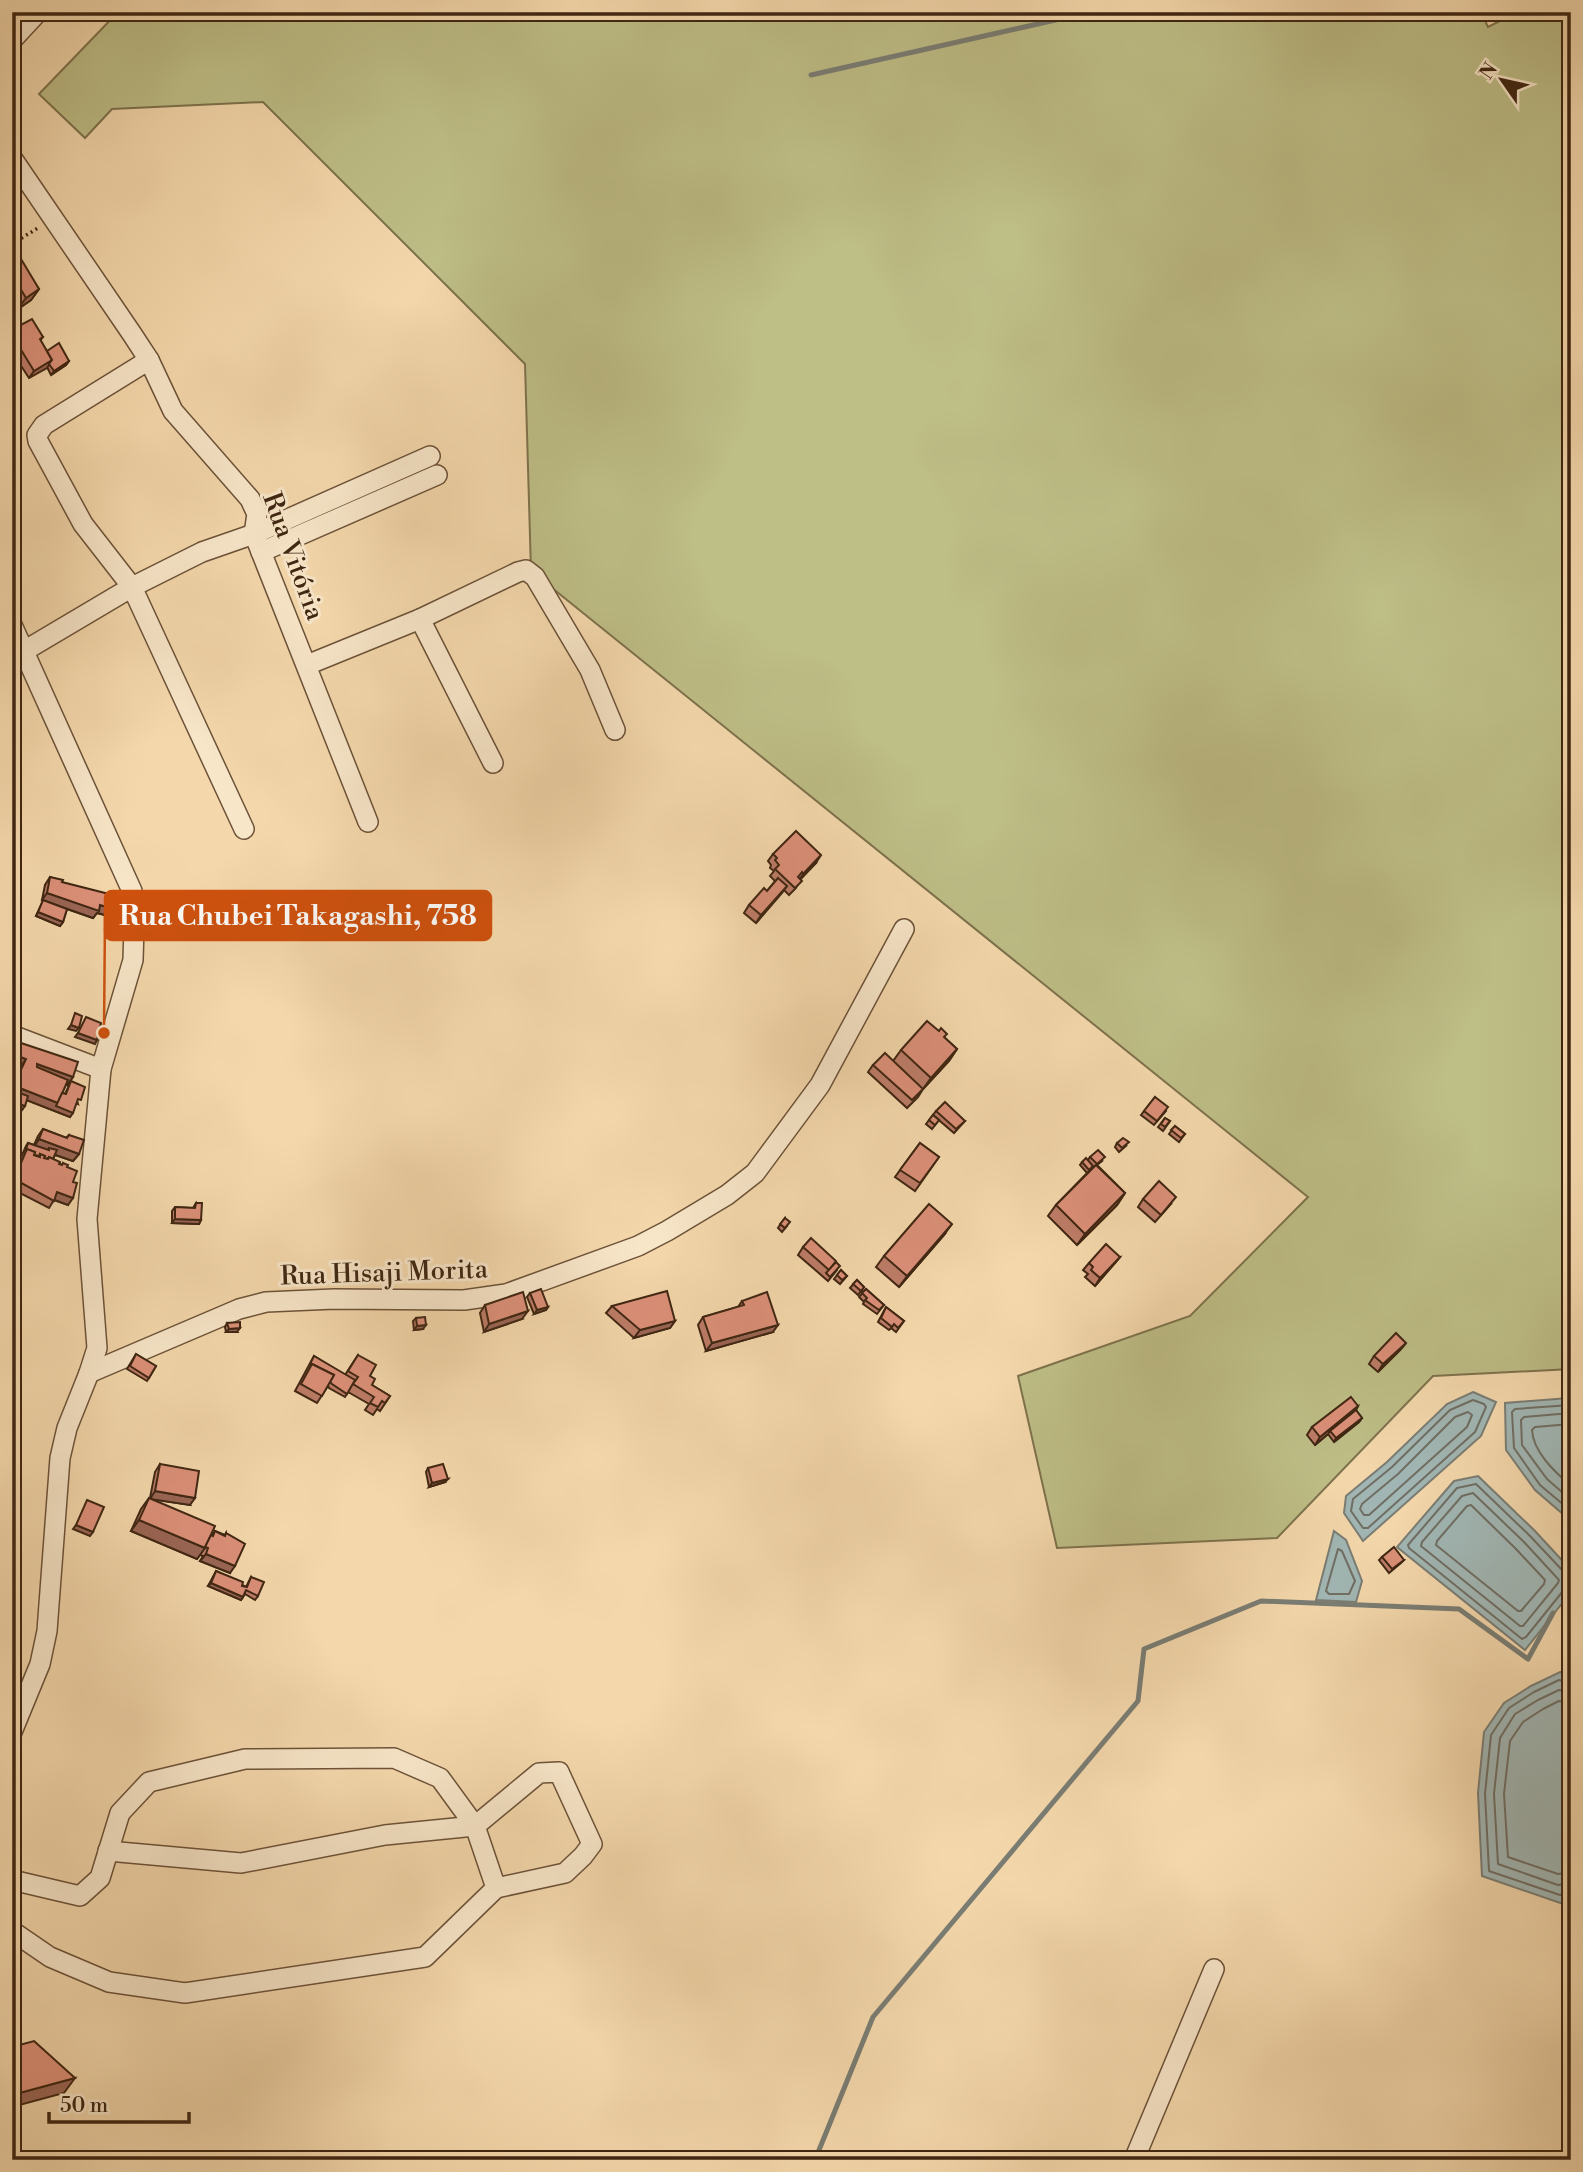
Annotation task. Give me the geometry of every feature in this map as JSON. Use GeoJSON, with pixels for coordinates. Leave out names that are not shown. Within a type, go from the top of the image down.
{"type":"FeatureCollection","features":[{"type":"Feature","properties":{"kind":"street"},"geometry":{"type":"LineString","coordinates":[[12,40],[38,12]]}},
{"type":"Feature","properties":{"kind":"street","name":"Rua Vitória"},"geometry":{"type":"LineString","coordinates":[[12,158],[149,360],[173,411],[250,499],[257,514],[258,543],[368,822]]}},
{"type":"Feature","properties":{"kind":"street"},"geometry":{"type":"LineString","coordinates":[[149,360],[44,425],[37,435],[38,442],[83,524],[132,587],[244,830]]}},
{"type":"Feature","properties":{"kind":"street"},"geometry":{"type":"LineString","coordinates":[[258,543],[430,456]]}},
{"type":"Feature","properties":{"kind":"street"},"geometry":{"type":"LineString","coordinates":[[24,650],[132,587],[202,552],[258,543],[438,475]]}},
{"type":"Feature","properties":{"kind":"street"},"geometry":{"type":"LineString","coordinates":[[307,665],[420,619],[526,570],[532,573],[590,670],[614,730]]}},
{"type":"Feature","properties":{"kind":"street"},"geometry":{"type":"LineString","coordinates":[[420,619],[493,763]]}},
{"type":"Feature","properties":{"kind":"street"},"geometry":{"type":"LineString","coordinates":[[12,625],[131,891],[134,927],[133,960],[101,1069],[87,1219],[97,1348],[67,1428],[60,1458],[45,1642],[40,1664],[12,1732]]}},
{"type":"Feature","properties":{"kind":"street","name":"Rua Hisaji Morita"},"geometry":{"type":"LineString","coordinates":[[89,1373],[239,1309],[266,1302],[334,1299],[464,1300],[506,1294],[638,1246],[657,1236],[727,1195],[755,1173],[827,1074],[904,929]]}},
{"type":"Feature","properties":{"kind":"street"},"geometry":{"type":"LineString","coordinates":[[12,1035],[101,1069]]}},
{"type":"Feature","properties":{"kind":"street"},"geometry":{"type":"LineString","coordinates":[[12,1880],[80,1896],[100,1878],[120,1813],[149,1782],[245,1759],[394,1758],[440,1778],[475,1826],[496,1888]]}},
{"type":"Feature","properties":{"kind":"street"},"geometry":{"type":"LineString","coordinates":[[12,1931],[50,1957],[109,1982],[185,1993],[234,1987],[425,1957],[496,1888],[565,1874],[592,1844],[558,1772],[539,1773],[475,1826],[385,1835],[241,1863],[108,1851]]}},
{"type":"Feature","properties":{"kind":"street"},"geometry":{"type":"LineString","coordinates":[[1134,2160],[1214,1969]]}},
{"type":"Feature","properties":{"kind":"path"},"geometry":{"type":"LineString","coordinates":[[12,244],[54,217]]}},
{"type":"Feature","properties":{"kind":"green space"},"geometry":{"type":"Polygon","coordinates":[[[118,12],[1481,12],[1488,27],[1518,12],[1571,12],[1571,1369],[1433,1376],[1277,1538],[1057,1548],[1018,1376],[1190,1316],[1308,1197],[531,571],[525,364],[263,102],[112,109],[85,138],[39,94],[118,12]]]}},
{"type":"Feature","properties":{"kind":"water"},"geometry":{"type":"Polygon","coordinates":[[[1473,1392],[1496,1402],[1481,1436],[1363,1541],[1344,1513],[1346,1496],[1387,1462],[1447,1404],[1473,1392]]]}},
{"type":"Feature","properties":{"kind":"water"},"geometry":{"type":"Polygon","coordinates":[[[1569,1398],[1571,1521],[1535,1490],[1506,1450],[1505,1403],[1569,1398]]]}},
{"type":"Feature","properties":{"kind":"water"},"geometry":{"type":"Polygon","coordinates":[[[1478,1476],[1570,1569],[1571,1592],[1525,1650],[1397,1547],[1454,1481],[1478,1476]]]}},
{"type":"Feature","properties":{"kind":"water"},"geometry":{"type":"Polygon","coordinates":[[[1334,1531],[1346,1540],[1362,1581],[1356,1602],[1316,1600],[1334,1531]]]}},
{"type":"Feature","properties":{"kind":"water"},"geometry":{"type":"Polygon","coordinates":[[[1560,1672],[1571,1678],[1571,1888],[1566,1905],[1482,1876],[1478,1793],[1484,1732],[1504,1703],[1560,1672]]]}},
{"type":"Feature","properties":{"kind":"building"},"geometry":{"type":"Polygon","coordinates":[[[15,249],[39,289],[26,298],[20,288],[12,293],[12,251],[15,249]]]}},
{"type":"Feature","properties":{"kind":"building"},"geometry":{"type":"Polygon","coordinates":[[[12,315],[19,326],[32,319],[52,360],[34,371],[12,335],[12,315]]]}},
{"type":"Feature","properties":{"kind":"building"},"geometry":{"type":"Polygon","coordinates":[[[59,343],[69,361],[54,371],[49,364],[52,360],[47,351],[59,343]]]}},
{"type":"Feature","properties":{"kind":"building"},"geometry":{"type":"Polygon","coordinates":[[[796,831],[821,855],[798,877],[802,881],[795,888],[775,869],[779,865],[773,854],[796,831]]]}},
{"type":"Feature","properties":{"kind":"building"},"geometry":{"type":"Polygon","coordinates":[[[50,877],[113,895],[110,908],[100,905],[99,911],[47,893],[50,877]]]}},
{"type":"Feature","properties":{"kind":"building"},"geometry":{"type":"Polygon","coordinates":[[[778,878],[787,886],[761,915],[749,905],[764,888],[767,891],[778,878]]]}},
{"type":"Feature","properties":{"kind":"building"},"geometry":{"type":"Polygon","coordinates":[[[43,900],[67,909],[63,922],[38,912],[43,900]]]}},
{"type":"Feature","properties":{"kind":"building"},"geometry":{"type":"Polygon","coordinates":[[[75,1013],[82,1016],[79,1028],[71,1025],[75,1013]]]}},
{"type":"Feature","properties":{"kind":"building"},"geometry":{"type":"Polygon","coordinates":[[[86,1017],[101,1023],[97,1040],[78,1033],[86,1017]]]}},
{"type":"Feature","properties":{"kind":"building"},"geometry":{"type":"Polygon","coordinates":[[[927,1021],[939,1031],[941,1028],[947,1034],[944,1037],[957,1049],[931,1078],[901,1050],[927,1021]]]}},
{"type":"Feature","properties":{"kind":"building"},"geometry":{"type":"Polygon","coordinates":[[[12,1040],[78,1062],[73,1077],[37,1064],[37,1067],[68,1080],[58,1103],[12,1085],[12,1074],[18,1076],[26,1059],[18,1056],[12,1072],[12,1040]]]}},
{"type":"Feature","properties":{"kind":"building"},"geometry":{"type":"Polygon","coordinates":[[[885,1053],[923,1089],[912,1100],[873,1065],[885,1053]]]}},
{"type":"Feature","properties":{"kind":"building"},"geometry":{"type":"Polygon","coordinates":[[[71,1081],[85,1087],[73,1113],[56,1106],[62,1093],[66,1094],[71,1081]]]}},
{"type":"Feature","properties":{"kind":"building"},"geometry":{"type":"Polygon","coordinates":[[[14,1091],[28,1096],[25,1106],[14,1102],[14,1091]]]}},
{"type":"Feature","properties":{"kind":"building"},"geometry":{"type":"Polygon","coordinates":[[[1155,1097],[1168,1107],[1157,1121],[1144,1111],[1155,1097]]]}},
{"type":"Feature","properties":{"kind":"building"},"geometry":{"type":"Polygon","coordinates":[[[945,1102],[965,1121],[956,1129],[936,1111],[945,1102]]]}},
{"type":"Feature","properties":{"kind":"building"},"geometry":{"type":"Polygon","coordinates":[[[933,1115],[939,1120],[935,1125],[929,1120],[933,1115]]]}},
{"type":"Feature","properties":{"kind":"building"},"geometry":{"type":"Polygon","coordinates":[[[1165,1118],[1170,1121],[1165,1127],[1161,1124],[1165,1118]]]}},
{"type":"Feature","properties":{"kind":"building"},"geometry":{"type":"Polygon","coordinates":[[[1175,1126],[1185,1134],[1181,1138],[1171,1130],[1175,1126]]]}},
{"type":"Feature","properties":{"kind":"building"},"geometry":{"type":"Polygon","coordinates":[[[43,1129],[67,1138],[69,1135],[84,1140],[79,1154],[39,1139],[43,1129]]]}},
{"type":"Feature","properties":{"kind":"building"},"geometry":{"type":"Polygon","coordinates":[[[1123,1138],[1129,1142],[1122,1148],[1117,1143],[1123,1138]]]}},
{"type":"Feature","properties":{"kind":"building"},"geometry":{"type":"Polygon","coordinates":[[[28,1143],[57,1150],[53,1159],[47,1159],[40,1154],[34,1155],[35,1152],[27,1149],[25,1153],[28,1143]]]}},
{"type":"Feature","properties":{"kind":"building"},"geometry":{"type":"Polygon","coordinates":[[[920,1143],[939,1157],[920,1183],[900,1170],[920,1143]]]}},
{"type":"Feature","properties":{"kind":"building"},"geometry":{"type":"Polygon","coordinates":[[[27,1149],[35,1152],[34,1155],[40,1157],[40,1154],[48,1159],[49,1157],[77,1171],[73,1182],[77,1183],[73,1198],[57,1192],[54,1201],[14,1179],[27,1149]]]}},
{"type":"Feature","properties":{"kind":"building"},"geometry":{"type":"Polygon","coordinates":[[[1098,1150],[1105,1157],[1097,1164],[1090,1157],[1098,1150]]]}},
{"type":"Feature","properties":{"kind":"building"},"geometry":{"type":"Polygon","coordinates":[[[1086,1158],[1093,1166],[1089,1170],[1082,1162],[1086,1158]]]}},
{"type":"Feature","properties":{"kind":"building"},"geometry":{"type":"Polygon","coordinates":[[[1096,1165],[1125,1193],[1085,1234],[1056,1205],[1096,1165]]]}},
{"type":"Feature","properties":{"kind":"building"},"geometry":{"type":"Polygon","coordinates":[[[1159,1181],[1176,1197],[1161,1215],[1143,1199],[1159,1181]]]}},
{"type":"Feature","properties":{"kind":"building"},"geometry":{"type":"Polygon","coordinates":[[[196,1203],[202,1203],[201,1220],[175,1219],[175,1207],[195,1208],[196,1203]]]}},
{"type":"Feature","properties":{"kind":"building"},"geometry":{"type":"Polygon","coordinates":[[[929,1204],[952,1224],[907,1276],[884,1256],[929,1204]]]}},
{"type":"Feature","properties":{"kind":"building"},"geometry":{"type":"Polygon","coordinates":[[[785,1218],[790,1222],[785,1228],[780,1224],[785,1218]]]}},
{"type":"Feature","properties":{"kind":"building"},"geometry":{"type":"Polygon","coordinates":[[[811,1238],[836,1261],[829,1270],[803,1247],[811,1238]]]}},
{"type":"Feature","properties":{"kind":"building"},"geometry":{"type":"Polygon","coordinates":[[[1106,1244],[1120,1257],[1100,1278],[1091,1270],[1093,1267],[1089,1263],[1106,1244]]]}},
{"type":"Feature","properties":{"kind":"building"},"geometry":{"type":"Polygon","coordinates":[[[836,1262],[840,1266],[830,1277],[826,1273],[836,1262]]]}},
{"type":"Feature","properties":{"kind":"building"},"geometry":{"type":"Polygon","coordinates":[[[841,1270],[847,1276],[842,1280],[837,1275],[841,1270]]]}},
{"type":"Feature","properties":{"kind":"building"},"geometry":{"type":"Polygon","coordinates":[[[857,1280],[864,1287],[861,1291],[853,1284],[857,1280]]]}},
{"type":"Feature","properties":{"kind":"building"},"geometry":{"type":"Polygon","coordinates":[[[541,1289],[548,1307],[537,1310],[530,1293],[541,1289]]]}},
{"type":"Feature","properties":{"kind":"building"},"geometry":{"type":"Polygon","coordinates":[[[866,1289],[884,1305],[879,1310],[865,1300],[867,1298],[862,1293],[866,1289]]]}},
{"type":"Feature","properties":{"kind":"building"},"geometry":{"type":"Polygon","coordinates":[[[667,1291],[675,1321],[640,1330],[612,1306],[667,1291]]]}},
{"type":"Feature","properties":{"kind":"building"},"geometry":{"type":"Polygon","coordinates":[[[523,1292],[528,1311],[489,1324],[485,1305],[523,1292]]]}},
{"type":"Feature","properties":{"kind":"building"},"geometry":{"type":"Polygon","coordinates":[[[767,1292],[778,1325],[712,1343],[703,1317],[744,1305],[742,1301],[767,1292]]]}},
{"type":"Feature","properties":{"kind":"building"},"geometry":{"type":"Polygon","coordinates":[[[886,1307],[904,1321],[898,1328],[894,1324],[892,1327],[881,1318],[886,1307]]]}},
{"type":"Feature","properties":{"kind":"building"},"geometry":{"type":"Polygon","coordinates":[[[425,1317],[426,1325],[417,1326],[416,1318],[425,1317]]]}},
{"type":"Feature","properties":{"kind":"building"},"geometry":{"type":"Polygon","coordinates":[[[240,1322],[240,1328],[229,1329],[227,1323],[240,1322]]]}},
{"type":"Feature","properties":{"kind":"building"},"geometry":{"type":"Polygon","coordinates":[[[1396,1333],[1406,1343],[1383,1364],[1374,1356],[1396,1333]]]}},
{"type":"Feature","properties":{"kind":"building"},"geometry":{"type":"Polygon","coordinates":[[[136,1354],[156,1366],[149,1378],[130,1366],[136,1354]]]}},
{"type":"Feature","properties":{"kind":"building"},"geometry":{"type":"Polygon","coordinates":[[[358,1355],[376,1365],[370,1376],[375,1379],[372,1385],[390,1396],[378,1407],[370,1403],[374,1397],[353,1384],[358,1377],[348,1371],[358,1355]]]}},
{"type":"Feature","properties":{"kind":"building"},"geometry":{"type":"Polygon","coordinates":[[[314,1356],[355,1380],[347,1394],[330,1382],[334,1375],[310,1364],[314,1356]]]}},
{"type":"Feature","properties":{"kind":"building"},"geometry":{"type":"Polygon","coordinates":[[[312,1364],[334,1375],[322,1396],[301,1384],[312,1364]]]}},
{"type":"Feature","properties":{"kind":"building"},"geometry":{"type":"Polygon","coordinates":[[[1351,1397],[1358,1406],[1320,1437],[1312,1427],[1351,1397]]]}},
{"type":"Feature","properties":{"kind":"building"},"geometry":{"type":"Polygon","coordinates":[[[1356,1410],[1362,1418],[1336,1438],[1330,1431],[1356,1410]]]}},
{"type":"Feature","properties":{"kind":"building"},"geometry":{"type":"Polygon","coordinates":[[[160,1464],[199,1471],[195,1498],[155,1491],[160,1464]]]}},
{"type":"Feature","properties":{"kind":"building"},"geometry":{"type":"Polygon","coordinates":[[[443,1464],[448,1479],[432,1483],[428,1468],[443,1464]]]}},
{"type":"Feature","properties":{"kind":"building"},"geometry":{"type":"Polygon","coordinates":[[[149,1498],[215,1526],[205,1548],[139,1520],[149,1498]]]}},
{"type":"Feature","properties":{"kind":"building"},"geometry":{"type":"Polygon","coordinates":[[[87,1500],[104,1507],[93,1532],[76,1525],[87,1500]]]}},
{"type":"Feature","properties":{"kind":"building"},"geometry":{"type":"Polygon","coordinates":[[[215,1531],[225,1536],[226,1533],[245,1544],[235,1566],[206,1554],[208,1548],[205,1547],[215,1531]]]}},
{"type":"Feature","properties":{"kind":"building"},"geometry":{"type":"Polygon","coordinates":[[[1394,1547],[1404,1560],[1392,1569],[1382,1557],[1394,1547]]]}},
{"type":"Feature","properties":{"kind":"building"},"geometry":{"type":"Polygon","coordinates":[[[216,1571],[243,1582],[242,1586],[247,1587],[251,1577],[264,1582],[258,1596],[246,1590],[243,1597],[211,1583],[216,1571]]]}},
{"type":"Feature","properties":{"kind":"building"},"geometry":{"type":"Polygon","coordinates":[[[34,2041],[75,2078],[12,2095],[12,2047],[34,2041]]]}},
{"type":"Feature","properties":{"kind":"waterway"},"geometry":{"type":"LineString","coordinates":[[811,75],[1091,12]]}},
{"type":"Feature","properties":{"kind":"waterway"},"geometry":{"type":"LineString","coordinates":[[815,2160],[873,2017],[1138,1701],[1144,1649],[1261,1601],[1459,1609],[1528,1659],[1553,1613]]}},
{"type":"Feature","properties":{"kind":"place","name":"Rua Chubei Takagashi, 758"},"geometry":{"type":"Point","coordinates":[104,1033]}}]}
